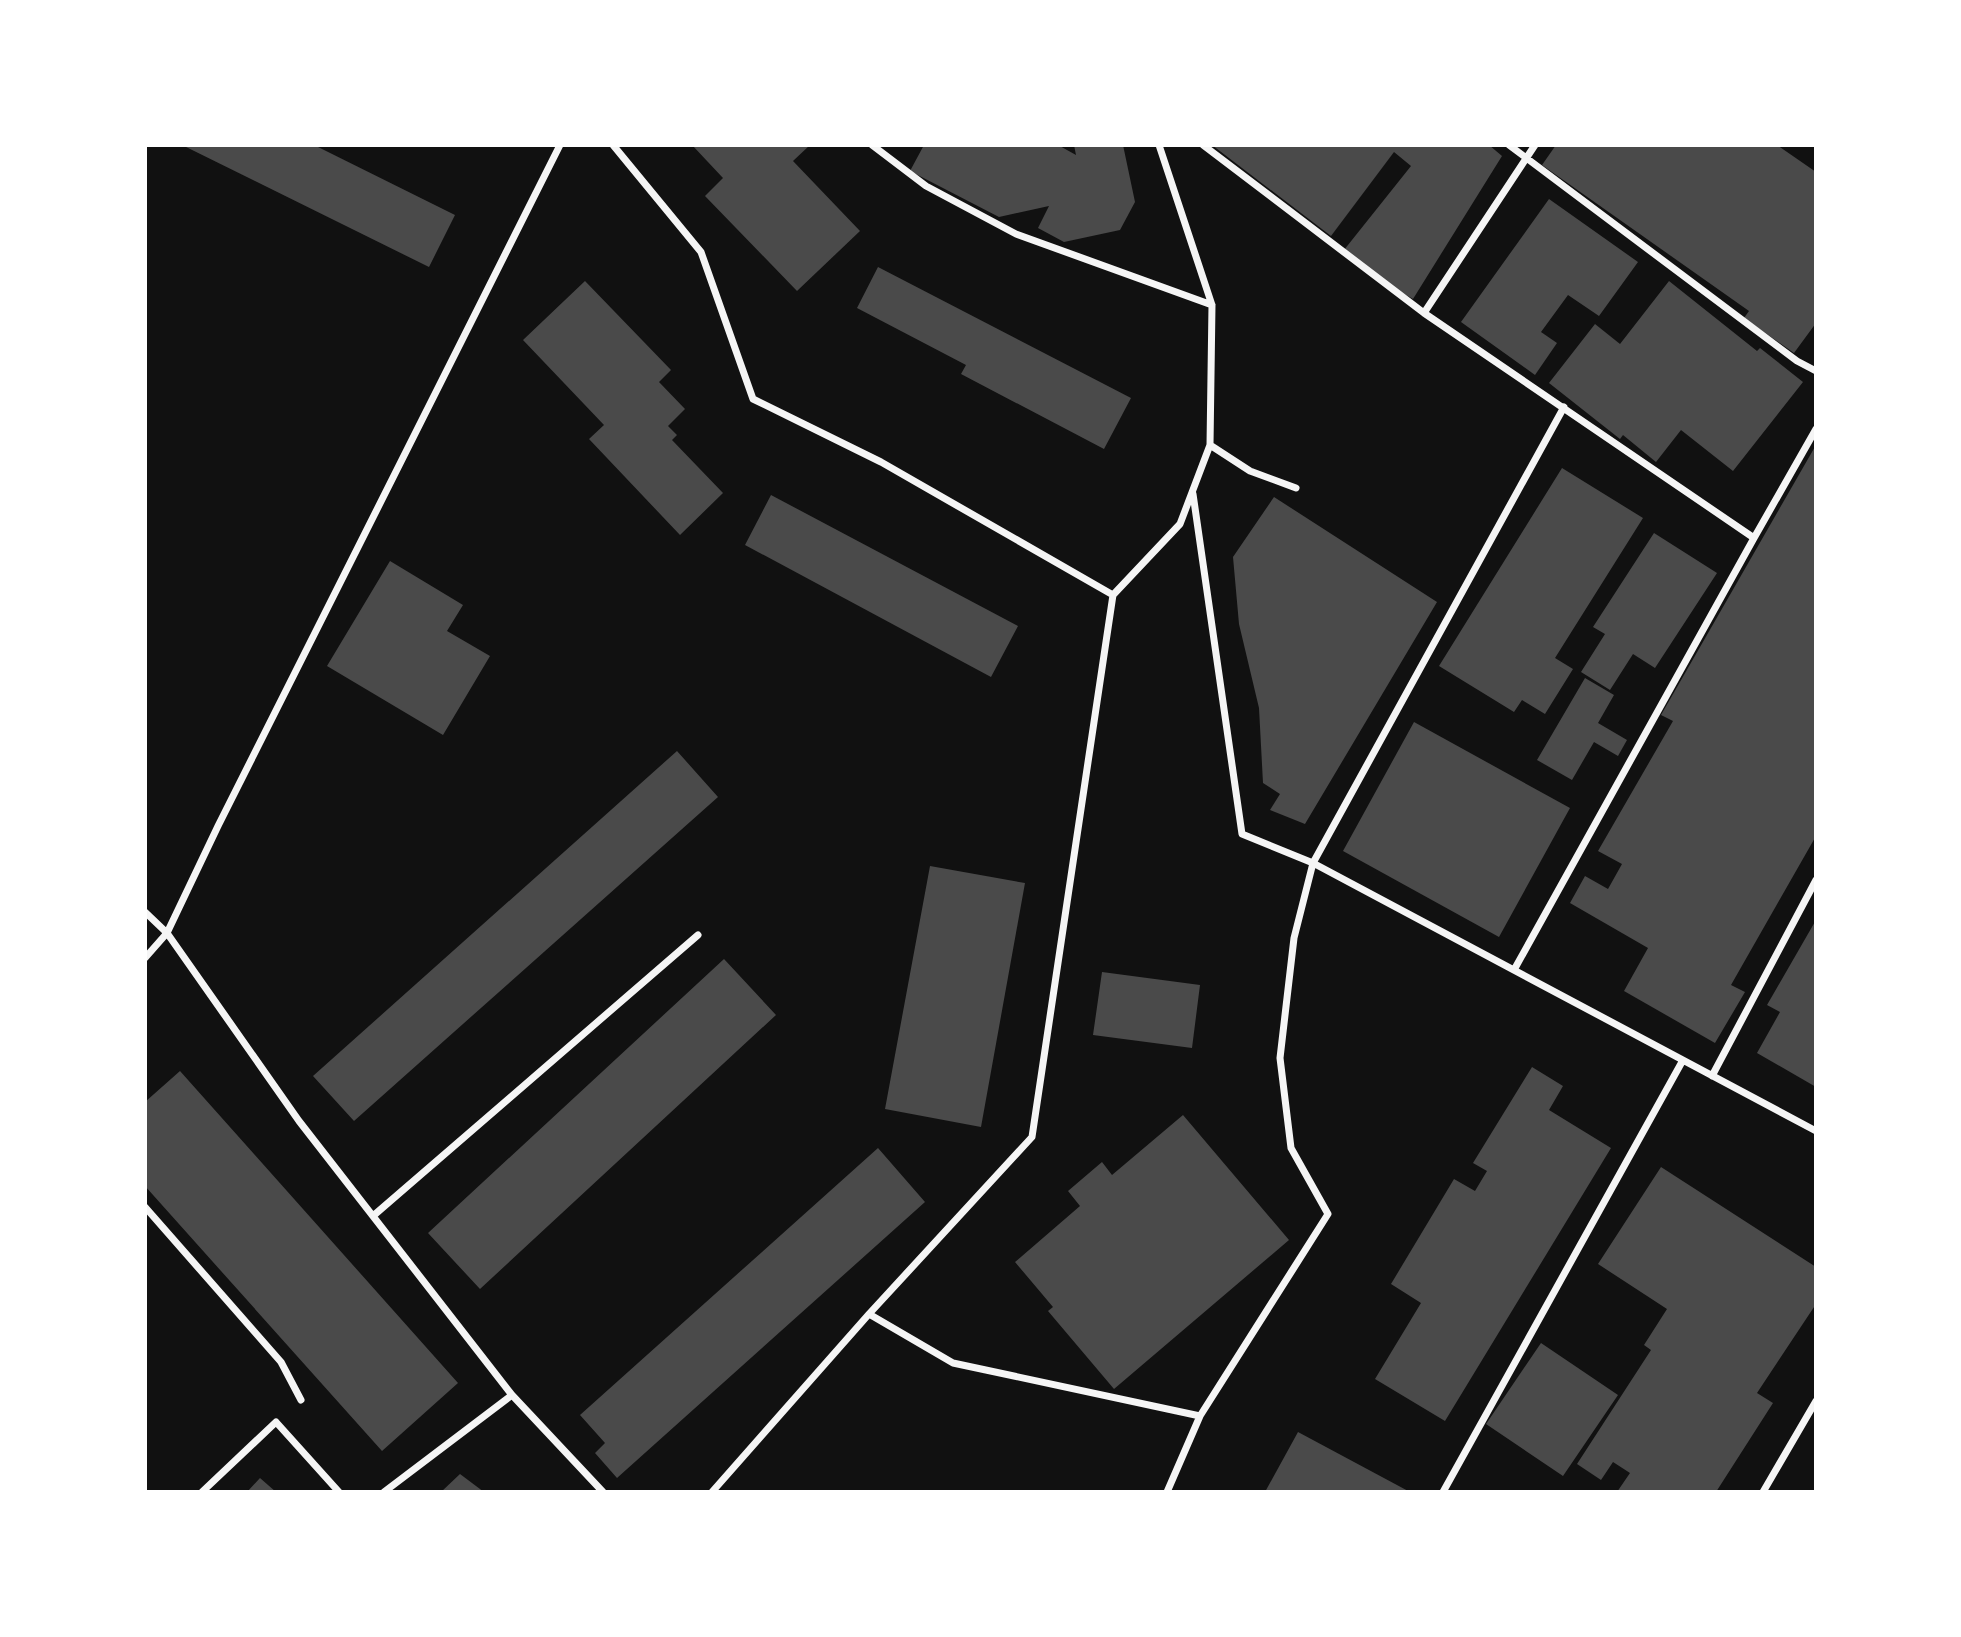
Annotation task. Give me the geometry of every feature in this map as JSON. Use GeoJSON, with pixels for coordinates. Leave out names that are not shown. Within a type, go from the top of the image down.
{"type":"FeatureCollection","features":[{"type":"Feature","properties":{"kind":"street"},"geometry":{"type":"LineString","coordinates":[[145,958],[167,933],[218,825],[560,145]]}},
{"type":"Feature","properties":{"kind":"street"},"geometry":{"type":"LineString","coordinates":[[613,145],[701,252],[753,399],[881,462],[1113,595]]}},
{"type":"Feature","properties":{"kind":"street"},"geometry":{"type":"LineString","coordinates":[[872,145],[926,186],[1016,234],[1212,305]]}},
{"type":"Feature","properties":{"kind":"street"},"geometry":{"type":"LineString","coordinates":[[712,1492],[869,1314],[1032,1137],[1113,595],[1180,524],[1210,445],[1212,305],[1159,145]]}},
{"type":"Feature","properties":{"kind":"street"},"geometry":{"type":"LineString","coordinates":[[1203,145],[1424,313],[1754,538]]}},
{"type":"Feature","properties":{"kind":"street"},"geometry":{"type":"LineString","coordinates":[[1509,145],[1797,361],[1816,371]]}},
{"type":"Feature","properties":{"kind":"street"},"geometry":{"type":"LineString","coordinates":[[1424,313],[1535,145]]}},
{"type":"Feature","properties":{"kind":"street"},"geometry":{"type":"LineString","coordinates":[[1167,1492],[1200,1416],[1328,1214],[1291,1148],[1280,1058],[1294,938],[1313,863],[1564,407]]}},
{"type":"Feature","properties":{"kind":"street"},"geometry":{"type":"LineString","coordinates":[[1514,970],[1816,429]]}},
{"type":"Feature","properties":{"kind":"street"},"geometry":{"type":"LineString","coordinates":[[1210,445],[1250,471],[1296,488]]}},
{"type":"Feature","properties":{"kind":"street"},"geometry":{"type":"LineString","coordinates":[[1192,491],[1242,834],[1313,863],[1816,1131]]}},
{"type":"Feature","properties":{"kind":"street"},"geometry":{"type":"LineString","coordinates":[[1712,1076],[1816,880]]}},
{"type":"Feature","properties":{"kind":"street"},"geometry":{"type":"LineString","coordinates":[[145,912],[167,933],[299,1121],[512,1395],[603,1492]]}},
{"type":"Feature","properties":{"kind":"street"},"geometry":{"type":"LineString","coordinates":[[373,1216],[698,935]]}},
{"type":"Feature","properties":{"kind":"street"},"geometry":{"type":"LineString","coordinates":[[1443,1492],[1684,1060]]}},
{"type":"Feature","properties":{"kind":"street"},"geometry":{"type":"LineString","coordinates":[[145,1207],[281,1362],[301,1400]]}},
{"type":"Feature","properties":{"kind":"street"},"geometry":{"type":"LineString","coordinates":[[869,1314],[953,1363],[1200,1416]]}},
{"type":"Feature","properties":{"kind":"street"},"geometry":{"type":"LineString","coordinates":[[384,1492],[512,1395]]}},
{"type":"Feature","properties":{"kind":"street"},"geometry":{"type":"LineString","coordinates":[[1763,1492],[1816,1401]]}},
{"type":"Feature","properties":{"kind":"street"},"geometry":{"type":"LineString","coordinates":[[202,1492],[276,1422],[339,1492]]}},
{"type":"Feature","properties":{"kind":"building"},"geometry":{"type":"Polygon","coordinates":[[[182,145],[314,145],[455,215],[429,267],[182,145]]]}},
{"type":"Feature","properties":{"kind":"building"},"geometry":{"type":"Polygon","coordinates":[[[692,145],[810,145],[793,161],[860,231],[797,291],[705,196],[723,178],[692,145]]]}},
{"type":"Feature","properties":{"kind":"building"},"geometry":{"type":"Polygon","coordinates":[[[924,145],[1058,145],[1076,155],[1074,145],[1123,145],[1135,202],[1120,230],[1064,242],[1038,228],[1049,206],[999,217],[910,171],[924,145]]]}},
{"type":"Feature","properties":{"kind":"building"},"geometry":{"type":"Polygon","coordinates":[[[1212,145],[1489,145],[1502,156],[1413,299],[1389,285],[1344,250],[1411,166],[1394,152],[1331,236],[1212,145]]]}},
{"type":"Feature","properties":{"kind":"building"},"geometry":{"type":"Polygon","coordinates":[[[1556,145],[1777,145],[1816,172],[1816,323],[1794,353],[1744,318],[1749,311],[1542,165],[1556,145]]]}},
{"type":"Feature","properties":{"kind":"building"},"geometry":{"type":"Polygon","coordinates":[[[1549,199],[1638,262],[1599,316],[1568,295],[1541,332],[1557,343],[1535,375],[1461,322],[1549,199]]]}},
{"type":"Feature","properties":{"kind":"building"},"geometry":{"type":"Polygon","coordinates":[[[878,267],[1131,398],[1104,449],[961,374],[966,365],[857,308],[878,267]]]}},
{"type":"Feature","properties":{"kind":"building"},"geometry":{"type":"Polygon","coordinates":[[[585,281],[671,370],[659,382],[685,409],[668,426],[677,435],[672,440],[723,493],[680,535],[589,439],[604,425],[523,340],[585,281]]]}},
{"type":"Feature","properties":{"kind":"building"},"geometry":{"type":"Polygon","coordinates":[[[1669,281],[1757,351],[1760,348],[1803,382],[1733,471],[1681,430],[1656,462],[1623,435],[1620,439],[1549,383],[1595,324],[1620,344],[1669,281]]]}},
{"type":"Feature","properties":{"kind":"building"},"geometry":{"type":"Polygon","coordinates":[[[1816,445],[1816,836],[1731,985],[1745,992],[1715,1043],[1624,991],[1648,948],[1570,903],[1585,876],[1608,889],[1622,864],[1598,851],[1673,721],[1661,715],[1816,445]]]}},
{"type":"Feature","properties":{"kind":"building"},"geometry":{"type":"Polygon","coordinates":[[[1562,468],[1643,518],[1555,658],[1573,669],[1545,714],[1522,700],[1514,712],[1439,666],[1562,468]]]}},
{"type":"Feature","properties":{"kind":"building"},"geometry":{"type":"Polygon","coordinates":[[[771,495],[1018,626],[991,677],[745,545],[771,495]]]}},
{"type":"Feature","properties":{"kind":"building"},"geometry":{"type":"Polygon","coordinates":[[[1274,497],[1437,602],[1305,824],[1270,810],[1280,794],[1263,783],[1259,708],[1239,624],[1233,557],[1274,497]]]}},
{"type":"Feature","properties":{"kind":"building"},"geometry":{"type":"Polygon","coordinates":[[[1654,533],[1717,573],[1655,668],[1633,654],[1610,690],[1581,672],[1605,634],[1593,627],[1654,533]]]}},
{"type":"Feature","properties":{"kind":"building"},"geometry":{"type":"Polygon","coordinates":[[[390,561],[463,605],[447,631],[490,656],[443,735],[327,666],[390,561]]]}},
{"type":"Feature","properties":{"kind":"building"},"geometry":{"type":"Polygon","coordinates":[[[1585,678],[1614,695],[1598,723],[1627,740],[1618,756],[1594,742],[1572,780],[1537,760],[1585,678]]]}},
{"type":"Feature","properties":{"kind":"building"},"geometry":{"type":"Polygon","coordinates":[[[1414,722],[1570,808],[1499,937],[1343,851],[1414,722]]]}},
{"type":"Feature","properties":{"kind":"building"},"geometry":{"type":"Polygon","coordinates":[[[677,751],[718,797],[354,1121],[313,1076],[677,751]]]}},
{"type":"Feature","properties":{"kind":"building"},"geometry":{"type":"Polygon","coordinates":[[[930,866],[1025,883],[981,1127],[885,1109],[930,866]]]}},
{"type":"Feature","properties":{"kind":"building"},"geometry":{"type":"Polygon","coordinates":[[[1816,920],[1816,1087],[1757,1053],[1780,1012],[1767,1005],[1816,920]]]}},
{"type":"Feature","properties":{"kind":"building"},"geometry":{"type":"Polygon","coordinates":[[[724,959],[776,1015],[480,1289],[428,1233],[724,959]]]}},
{"type":"Feature","properties":{"kind":"building"},"geometry":{"type":"Polygon","coordinates":[[[1102,972],[1200,985],[1192,1048],[1093,1035],[1102,972]]]}},
{"type":"Feature","properties":{"kind":"building"},"geometry":{"type":"Polygon","coordinates":[[[1532,1067],[1563,1086],[1549,1110],[1611,1148],[1445,1421],[1375,1379],[1421,1303],[1391,1284],[1454,1179],[1475,1191],[1487,1171],[1473,1163],[1532,1067]]]}},
{"type":"Feature","properties":{"kind":"building"},"geometry":{"type":"Polygon","coordinates":[[[180,1071],[458,1383],[382,1451],[145,1186],[145,1102],[180,1071]]]}},
{"type":"Feature","properties":{"kind":"building"},"geometry":{"type":"Polygon","coordinates":[[[1183,1115],[1289,1240],[1114,1389],[1048,1311],[1053,1307],[1015,1262],[1080,1206],[1068,1191],[1102,1162],[1112,1175],[1183,1115]]]}},
{"type":"Feature","properties":{"kind":"building"},"geometry":{"type":"Polygon","coordinates":[[[878,1148],[925,1202],[617,1478],[595,1453],[605,1443],[580,1415],[878,1148]]]}},
{"type":"Feature","properties":{"kind":"building"},"geometry":{"type":"Polygon","coordinates":[[[1661,1167],[1816,1267],[1816,1304],[1757,1393],[1773,1403],[1716,1492],[1617,1492],[1630,1473],[1613,1462],[1601,1480],[1577,1464],[1651,1350],[1644,1345],[1667,1309],[1598,1264],[1661,1167]]]}},
{"type":"Feature","properties":{"kind":"building"},"geometry":{"type":"Polygon","coordinates":[[[1541,1343],[1618,1395],[1563,1476],[1486,1424],[1541,1343]]]}},
{"type":"Feature","properties":{"kind":"building"},"geometry":{"type":"Polygon","coordinates":[[[1298,1432],[1410,1492],[1265,1492],[1298,1432]]]}},
{"type":"Feature","properties":{"kind":"building"},"geometry":{"type":"Polygon","coordinates":[[[460,1474],[484,1492],[441,1492],[460,1474]]]}},
{"type":"Feature","properties":{"kind":"building"},"geometry":{"type":"Polygon","coordinates":[[[260,1478],[276,1492],[247,1492],[260,1478]]]}}]}
